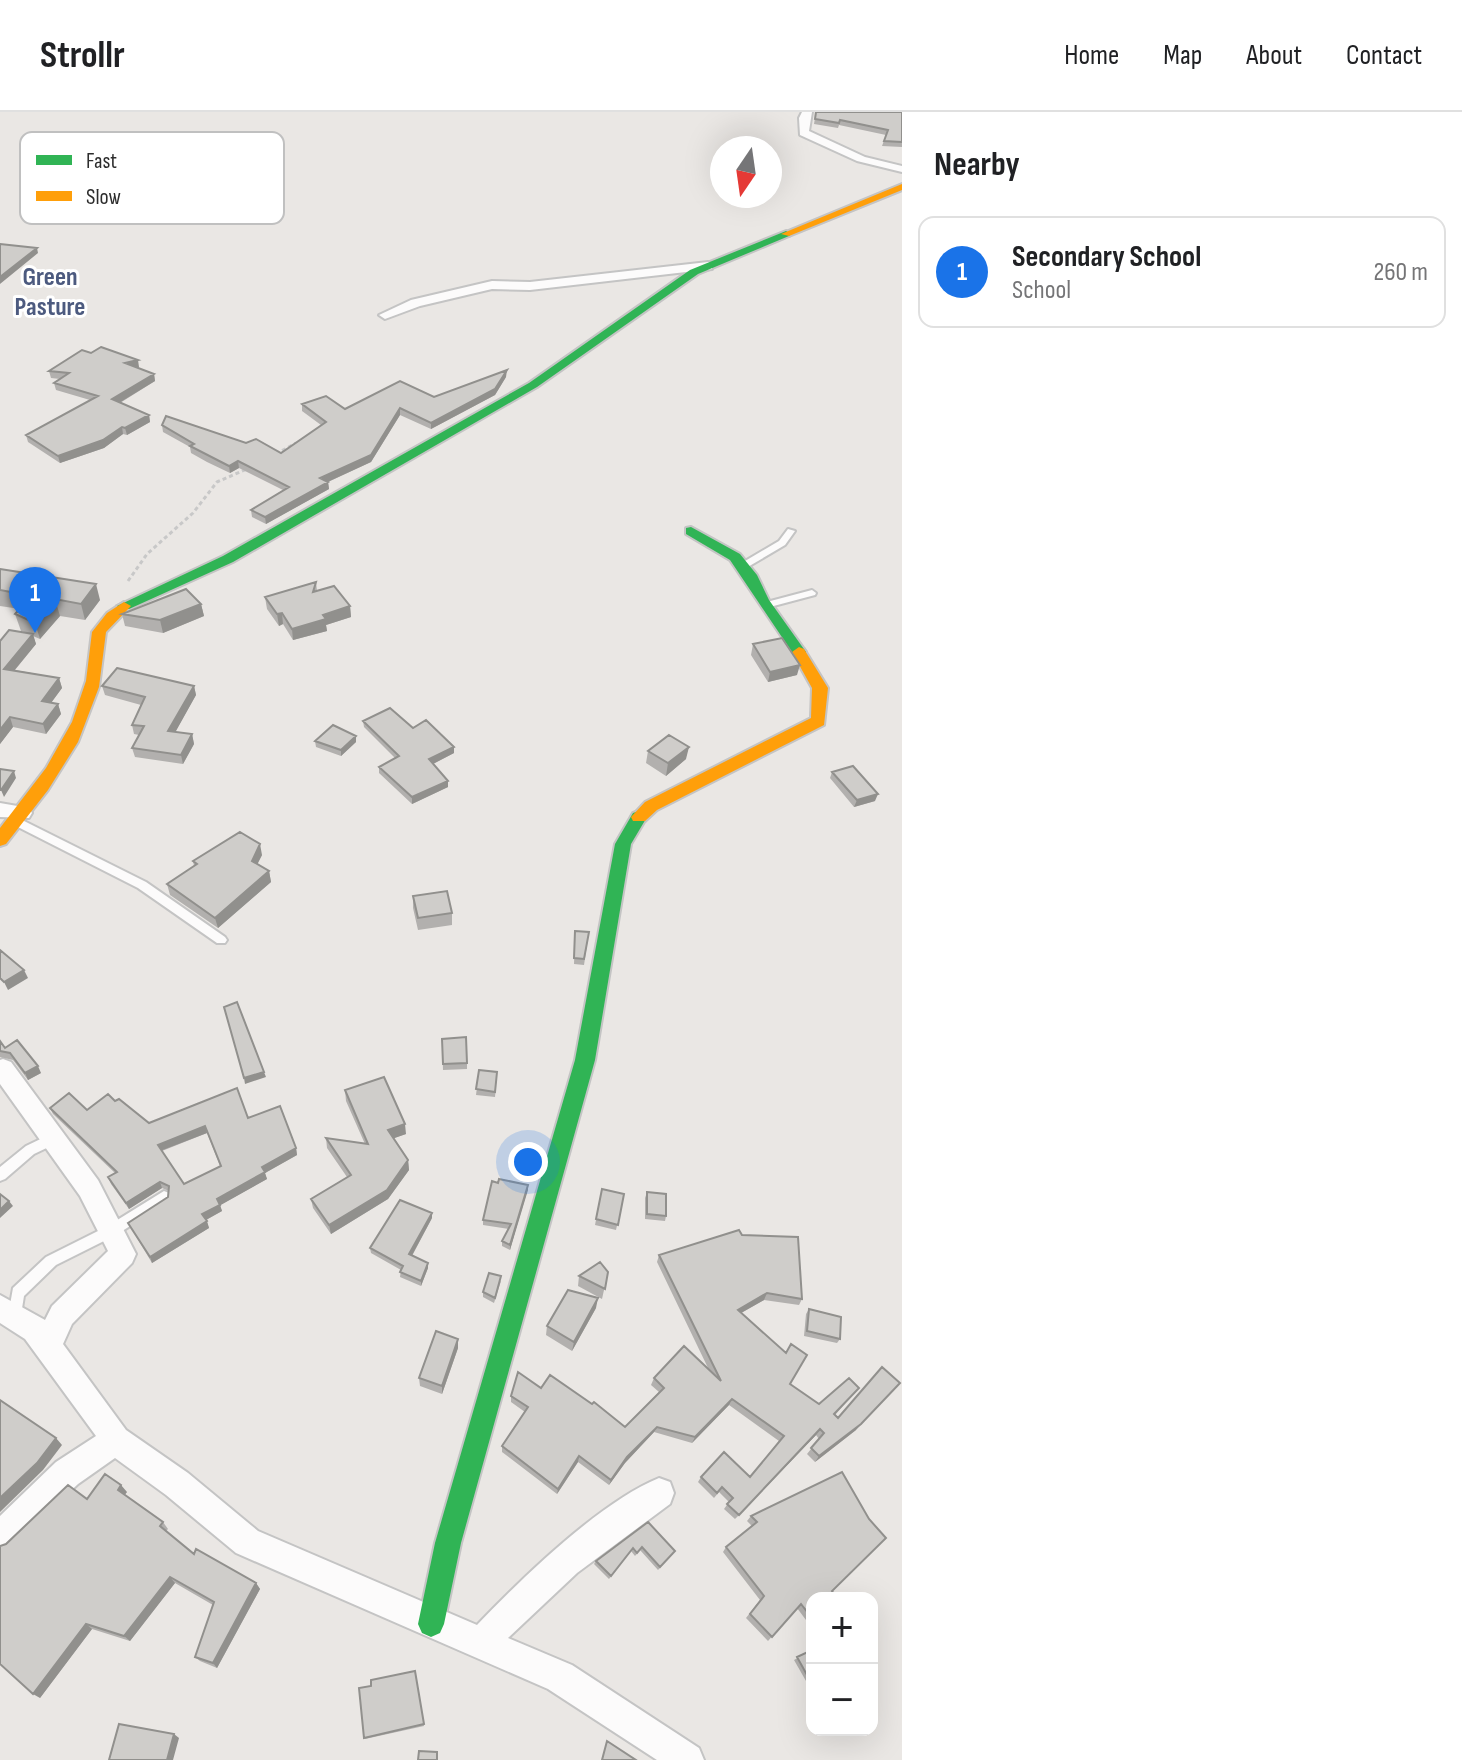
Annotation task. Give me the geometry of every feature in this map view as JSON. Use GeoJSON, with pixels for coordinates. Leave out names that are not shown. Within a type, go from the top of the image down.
{"type":"FeatureCollection","features":[{"type":"Feature","properties":{"kind":"street"},"geometry":{"type":"LineString","coordinates":[[807,112],[804,133],[861,159],[902,169]]}},
{"type":"Feature","properties":{"kind":"street"},"geometry":{"type":"LineString","coordinates":[[0,840],[13,815],[49,777],[76,729],[94,679],[96,638],[104,621],[128,603],[228,559],[533,385],[583,353],[671,287],[708,266],[902,187]]}},
{"type":"Feature","properties":{"kind":"street"},"geometry":{"type":"LineString","coordinates":[[385,315],[416,303],[492,285],[530,286],[708,266]]}},
{"type":"Feature","properties":{"kind":"street"},"geometry":{"type":"LineString","coordinates":[[431,1624],[448,1543],[585,1060],[623,844],[641,814],[651,806],[819,721],[820,688],[809,666],[743,566],[735,557],[691,531]]}},
{"type":"Feature","properties":{"kind":"street"},"geometry":{"type":"LineString","coordinates":[[3,1069],[89,1188],[123,1254],[62,1315],[47,1347]]}},
{"type":"Feature","properties":{"kind":"street"},"geometry":{"type":"LineString","coordinates":[[8,1312],[35,1329],[116,1440],[141,1461],[177,1484],[247,1542],[431,1624],[483,1642],[571,1684],[687,1760]]}},
{"type":"Feature","properties":{"kind":"street"},"geometry":{"type":"LineString","coordinates":[[0,1537],[67,1473],[116,1440]]}},
{"type":"Feature","properties":{"kind":"street"},"geometry":{"type":"LineString","coordinates":[[483,1642],[525,1595],[601,1530],[659,1493]]}},
{"type":"Feature","properties":{"kind":"lane"},"geometry":{"type":"LineString","coordinates":[[743,566],[782,543],[791,531]]}},
{"type":"Feature","properties":{"kind":"lane"},"geometry":{"type":"LineString","coordinates":[[766,605],[812,593]]}},
{"type":"Feature","properties":{"kind":"lane"},"geometry":{"type":"LineString","coordinates":[[13,815],[142,885],[221,940]]}},
{"type":"Feature","properties":{"kind":"lane"},"geometry":{"type":"LineString","coordinates":[[0,1175],[30,1150],[53,1139]]}},
{"type":"Feature","properties":{"kind":"lane"},"geometry":{"type":"LineString","coordinates":[[8,1312],[26,1283],[51,1261],[111,1231],[164,1197]]}},
{"type":"Feature","properties":{"kind":"path"},"geometry":{"type":"LineString","coordinates":[[267,458],[295,444]]}},
{"type":"Feature","properties":{"kind":"path"},"geometry":{"type":"LineString","coordinates":[[127,583],[147,554],[193,513],[217,482],[253,466]]}},
{"type":"Feature","properties":{"kind":"building"},"geometry":{"type":"Polygon","coordinates":[[[816,112],[902,112],[902,142],[884,141],[888,130],[840,120],[839,123],[815,119],[816,112]]]}},
{"type":"Feature","properties":{"kind":"building"},"geometry":{"type":"Polygon","coordinates":[[[0,244],[37,248],[0,277],[0,244]]]}},
{"type":"Feature","properties":{"kind":"building"},"geometry":{"type":"Polygon","coordinates":[[[101,347],[138,360],[125,363],[154,374],[112,399],[149,415],[103,440],[58,456],[26,435],[98,396],[54,383],[69,373],[49,371],[82,350],[91,353],[101,347]]]}},
{"type":"Feature","properties":{"kind":"building"},"geometry":{"type":"Polygon","coordinates":[[[507,370],[495,389],[431,423],[400,408],[371,455],[320,478],[328,482],[265,517],[251,510],[289,487],[238,461],[229,466],[190,446],[194,444],[162,425],[166,416],[246,443],[256,439],[281,453],[326,422],[302,404],[326,396],[345,409],[400,381],[434,397],[507,370]]]}},
{"type":"Feature","properties":{"kind":"building"},"geometry":{"type":"Polygon","coordinates":[[[0,569],[96,584],[81,604],[55,599],[35,623],[15,614],[32,596],[0,590],[0,569]]]}},
{"type":"Feature","properties":{"kind":"building"},"geometry":{"type":"Polygon","coordinates":[[[316,582],[313,592],[334,586],[350,606],[323,615],[326,619],[292,629],[282,613],[277,614],[265,597],[316,582]]]}},
{"type":"Feature","properties":{"kind":"building"},"geometry":{"type":"Polygon","coordinates":[[[186,589],[201,604],[160,620],[122,614],[186,589]]]}},
{"type":"Feature","properties":{"kind":"building"},"geometry":{"type":"Polygon","coordinates":[[[9,630],[33,634],[4,669],[59,678],[42,701],[58,704],[43,724],[10,717],[0,730],[0,641],[9,630]]]}},
{"type":"Feature","properties":{"kind":"building"},"geometry":{"type":"Polygon","coordinates":[[[782,638],[800,665],[770,672],[753,644],[782,638]]]}},
{"type":"Feature","properties":{"kind":"building"},"geometry":{"type":"Polygon","coordinates":[[[117,668],[194,686],[168,731],[192,734],[181,755],[132,748],[144,726],[132,725],[145,697],[102,686],[117,668]]]}},
{"type":"Feature","properties":{"kind":"building"},"geometry":{"type":"Polygon","coordinates":[[[390,708],[413,728],[426,720],[454,747],[429,759],[448,781],[412,797],[379,767],[399,756],[363,721],[390,708]]]}},
{"type":"Feature","properties":{"kind":"building"},"geometry":{"type":"Polygon","coordinates":[[[333,725],[356,736],[341,750],[315,741],[333,725]]]}},
{"type":"Feature","properties":{"kind":"building"},"geometry":{"type":"Polygon","coordinates":[[[669,735],[689,747],[668,763],[648,751],[669,735]]]}},
{"type":"Feature","properties":{"kind":"building"},"geometry":{"type":"Polygon","coordinates":[[[853,766],[878,794],[857,800],[832,772],[853,766]]]}},
{"type":"Feature","properties":{"kind":"building"},"geometry":{"type":"Polygon","coordinates":[[[0,769],[14,771],[1,790],[0,790],[0,769]]]}},
{"type":"Feature","properties":{"kind":"building"},"geometry":{"type":"Polygon","coordinates":[[[240,832],[260,844],[252,861],[269,871],[215,918],[167,884],[197,864],[193,861],[240,832]]]}},
{"type":"Feature","properties":{"kind":"building"},"geometry":{"type":"Polygon","coordinates":[[[447,891],[452,913],[418,918],[413,896],[447,891]]]}},
{"type":"Feature","properties":{"kind":"building"},"geometry":{"type":"Polygon","coordinates":[[[575,931],[589,932],[584,959],[574,958],[575,931]]]}},
{"type":"Feature","properties":{"kind":"building"},"geometry":{"type":"Polygon","coordinates":[[[0,950],[24,970],[4,982],[0,978],[0,950]]]}},
{"type":"Feature","properties":{"kind":"building"},"geometry":{"type":"Polygon","coordinates":[[[237,1002],[264,1072],[244,1078],[224,1007],[237,1002]]]}},
{"type":"Feature","properties":{"kind":"building"},"geometry":{"type":"Polygon","coordinates":[[[466,1037],[467,1063],[443,1064],[442,1039],[466,1037]]]}},
{"type":"Feature","properties":{"kind":"building"},"geometry":{"type":"Polygon","coordinates":[[[17,1040],[38,1066],[25,1073],[10,1053],[0,1051],[0,1041],[5,1048],[17,1040]]]}},
{"type":"Feature","properties":{"kind":"building"},"geometry":{"type":"Polygon","coordinates":[[[479,1070],[497,1072],[495,1092],[476,1089],[479,1070]]]}},
{"type":"Feature","properties":{"kind":"building"},"geometry":{"type":"Polygon","coordinates":[[[384,1077],[405,1124],[388,1130],[408,1160],[387,1190],[329,1225],[311,1199],[351,1175],[326,1138],[368,1144],[345,1090],[384,1077]]]}},
{"type":"Feature","properties":{"kind":"building"},"geometry":{"type":"Polygon","coordinates":[[[237,1088],[248,1118],[280,1106],[296,1148],[262,1167],[265,1172],[217,1199],[220,1205],[202,1214],[207,1221],[150,1257],[128,1223],[168,1197],[169,1186],[160,1182],[126,1203],[108,1177],[117,1172],[50,1108],[69,1093],[87,1110],[108,1094],[149,1123],[237,1088]],[[205,1126],[158,1145],[184,1184],[221,1166],[205,1126]]]}},
{"type":"Feature","properties":{"kind":"building"},"geometry":{"type":"Polygon","coordinates":[[[499,1179],[528,1185],[510,1245],[502,1241],[511,1224],[483,1220],[492,1181],[498,1183],[499,1179]]]}},
{"type":"Feature","properties":{"kind":"building"},"geometry":{"type":"Polygon","coordinates":[[[602,1189],[624,1194],[618,1225],[596,1219],[602,1189]]]}},
{"type":"Feature","properties":{"kind":"building"},"geometry":{"type":"Polygon","coordinates":[[[647,1192],[666,1194],[666,1216],[647,1214],[647,1192]]]}},
{"type":"Feature","properties":{"kind":"building"},"geometry":{"type":"Polygon","coordinates":[[[0,1194],[9,1201],[0,1210],[0,1194]]]}},
{"type":"Feature","properties":{"kind":"building"},"geometry":{"type":"Polygon","coordinates":[[[400,1200],[432,1213],[409,1254],[428,1263],[421,1281],[400,1272],[403,1266],[370,1248],[400,1200]]]}},
{"type":"Feature","properties":{"kind":"building"},"geometry":{"type":"Polygon","coordinates":[[[739,1230],[742,1235],[798,1237],[802,1299],[767,1293],[738,1310],[786,1353],[791,1344],[807,1355],[790,1384],[819,1404],[849,1378],[859,1388],[834,1414],[838,1418],[882,1367],[900,1383],[861,1424],[819,1456],[811,1448],[824,1433],[820,1429],[739,1515],[727,1504],[733,1498],[722,1487],[717,1493],[701,1477],[724,1452],[750,1477],[784,1436],[732,1399],[695,1437],[657,1427],[627,1457],[611,1480],[579,1456],[558,1489],[502,1446],[528,1407],[511,1396],[518,1372],[541,1388],[550,1375],[592,1404],[594,1402],[625,1427],[664,1388],[654,1378],[684,1346],[721,1381],[659,1255],[739,1230]]]}},
{"type":"Feature","properties":{"kind":"building"},"geometry":{"type":"Polygon","coordinates":[[[600,1262],[608,1272],[605,1289],[579,1276],[600,1262]]]}},
{"type":"Feature","properties":{"kind":"building"},"geometry":{"type":"Polygon","coordinates":[[[489,1273],[501,1276],[495,1298],[483,1292],[489,1273]]]}},
{"type":"Feature","properties":{"kind":"building"},"geometry":{"type":"Polygon","coordinates":[[[568,1290],[598,1298],[574,1342],[547,1326],[568,1290]]]}},
{"type":"Feature","properties":{"kind":"building"},"geometry":{"type":"Polygon","coordinates":[[[809,1309],[841,1317],[840,1339],[807,1331],[809,1309]]]}},
{"type":"Feature","properties":{"kind":"building"},"geometry":{"type":"Polygon","coordinates":[[[436,1331],[458,1339],[442,1386],[419,1378],[436,1331]]]}},
{"type":"Feature","properties":{"kind":"building"},"geometry":{"type":"Polygon","coordinates":[[[0,1400],[56,1438],[37,1463],[0,1498],[0,1400]]]}},
{"type":"Feature","properties":{"kind":"building"},"geometry":{"type":"Polygon","coordinates":[[[842,1472],[869,1519],[886,1538],[833,1592],[806,1592],[806,1610],[801,1604],[772,1637],[750,1614],[764,1596],[726,1547],[757,1522],[751,1516],[842,1472]]]}},
{"type":"Feature","properties":{"kind":"building"},"geometry":{"type":"Polygon","coordinates":[[[105,1474],[121,1485],[118,1490],[163,1522],[160,1526],[194,1554],[196,1549],[256,1583],[213,1663],[195,1657],[214,1602],[170,1577],[124,1636],[86,1624],[33,1694],[0,1664],[0,1546],[6,1544],[68,1485],[87,1499],[105,1474]]]}},
{"type":"Feature","properties":{"kind":"building"},"geometry":{"type":"Polygon","coordinates":[[[648,1522],[675,1551],[660,1567],[642,1547],[637,1553],[633,1548],[611,1576],[596,1561],[648,1522]]]}},
{"type":"Feature","properties":{"kind":"building"},"geometry":{"type":"Polygon","coordinates":[[[806,1653],[806,1673],[797,1657],[806,1653]]]}},
{"type":"Feature","properties":{"kind":"building"},"geometry":{"type":"Polygon","coordinates":[[[415,1671],[424,1724],[364,1738],[359,1688],[371,1686],[371,1680],[415,1671]]]}},
{"type":"Feature","properties":{"kind":"building"},"geometry":{"type":"Polygon","coordinates":[[[119,1724],[174,1734],[167,1760],[109,1760],[119,1724]]]}},
{"type":"Feature","properties":{"kind":"building"},"geometry":{"type":"Polygon","coordinates":[[[607,1741],[636,1760],[602,1760],[607,1741]]]}},
{"type":"Feature","properties":{"kind":"building"},"geometry":{"type":"Polygon","coordinates":[[[419,1751],[437,1752],[437,1760],[418,1760],[419,1751]]]}},
{"type":"Feature","properties":{"kind":"traffic: fast"},"geometry":{"type":"LineString","coordinates":[[124,606],[228,559],[533,385],[694,272],[786,234]]}},
{"type":"Feature","properties":{"kind":"traffic: fast"},"geometry":{"type":"LineString","coordinates":[[691,531],[735,557],[799,652]]}},
{"type":"Feature","properties":{"kind":"traffic: fast"},"geometry":{"type":"LineString","coordinates":[[431,1624],[448,1543],[585,1060],[623,844],[639,817]]}},
{"type":"Feature","properties":{"kind":"traffic: slow"},"geometry":{"type":"LineString","coordinates":[[786,234],[902,187]]}},
{"type":"Feature","properties":{"kind":"traffic: slow"},"geometry":{"type":"LineString","coordinates":[[0,840],[42,786],[70,742],[92,687],[99,632],[124,606]]}},
{"type":"Feature","properties":{"kind":"traffic: slow"},"geometry":{"type":"LineString","coordinates":[[639,817],[651,806],[819,721],[820,688],[799,652]]}},
{"type":"Feature","properties":{"kind":"place","name":"Secondary School"},"geometry":{"type":"Point","coordinates":[35,633]}},
{"type":"Feature","properties":{"kind":"district","name":"Green Pasture"},"geometry":{"type":"Point","coordinates":[50,292]}}]}
